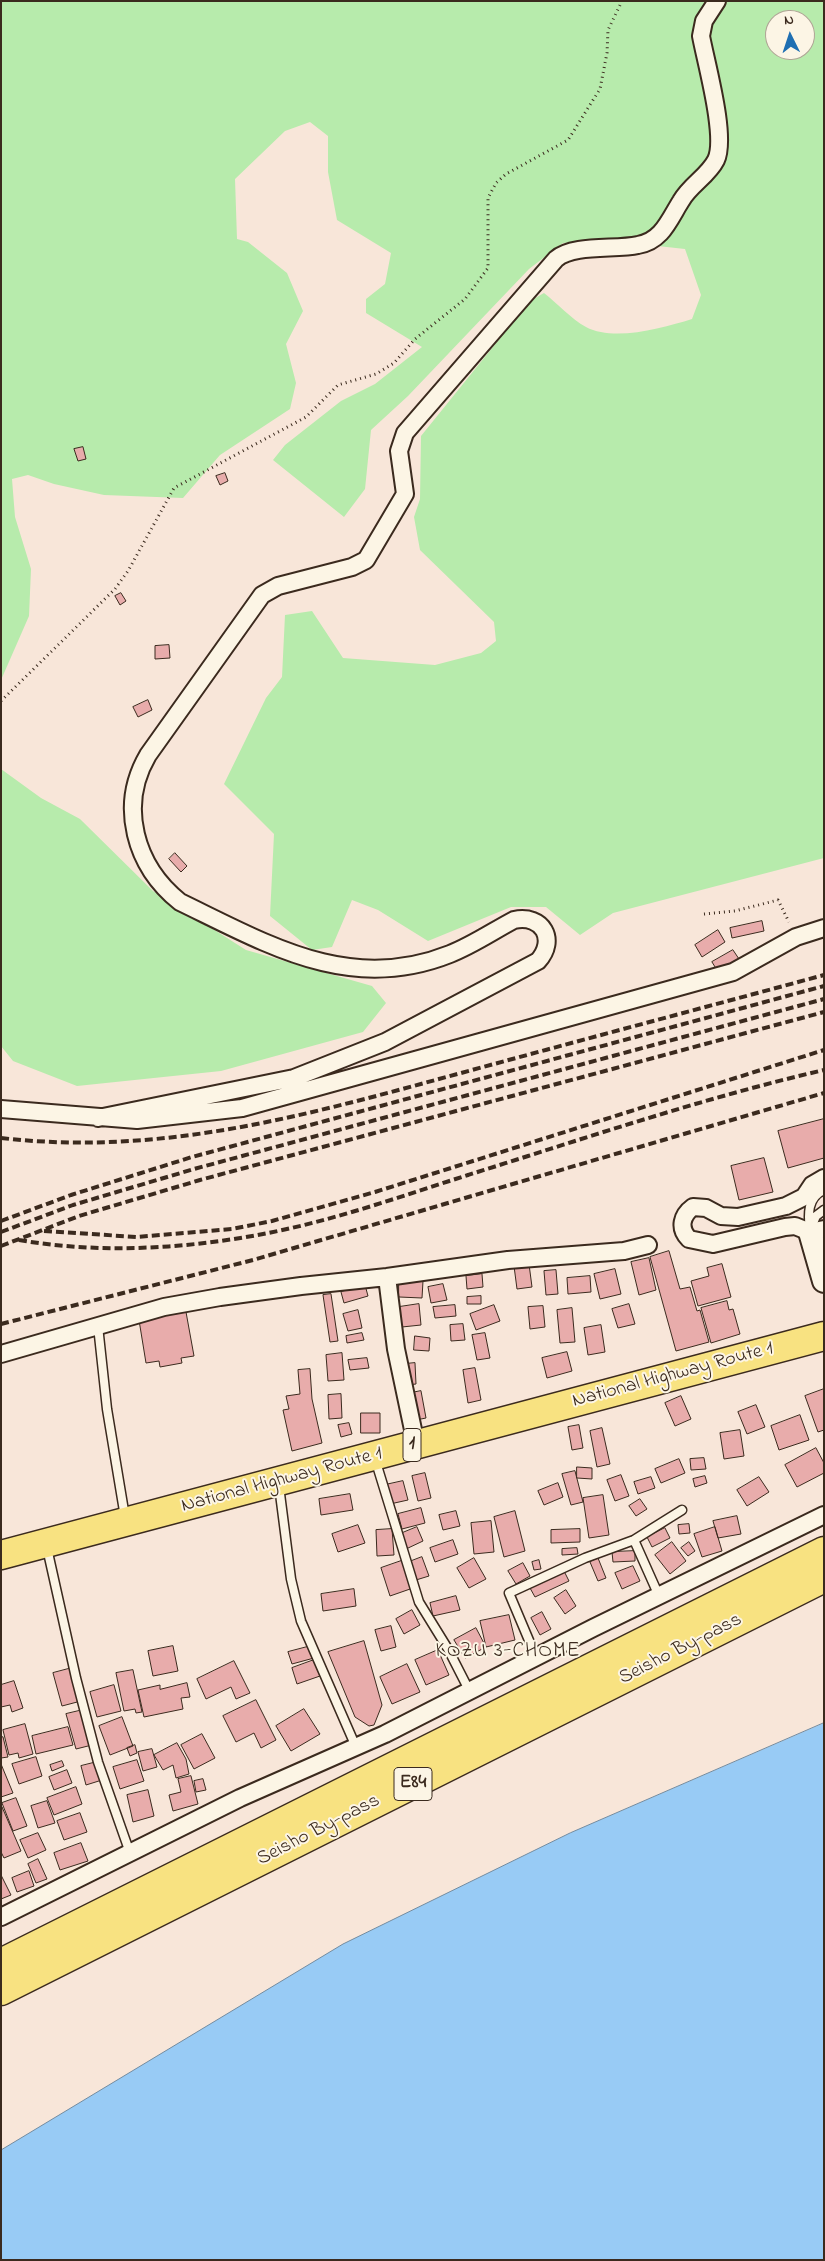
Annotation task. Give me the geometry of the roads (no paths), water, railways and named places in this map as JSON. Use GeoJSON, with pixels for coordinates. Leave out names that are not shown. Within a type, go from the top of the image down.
{"type":"FeatureCollection","features":[{"type":"Feature","properties":{"kind":"highway","name":"National Highway Route 1"},"geometry":{"type":"LineString","coordinates":[[1,1555],[824,1336]]}},
{"type":"Feature","properties":{"kind":"highway","name":"Seisho By-pass"},"geometry":{"type":"LineString","coordinates":[[2,1983],[824,1551]]}},
{"type":"Feature","properties":{"kind":"highway","name":"Seisho By-pass"},"geometry":{"type":"LineString","coordinates":[[2,1983],[824,1578]]}},
{"type":"Feature","properties":{"kind":"street"},"geometry":{"type":"LineString","coordinates":[[98,1118],[294,1078],[385,1042],[538,961],[545,952],[546,940],[542,927],[537,921],[522,919],[514,920],[451,954],[412,964],[360,969],[340,967],[299,957],[180,902],[164,889],[143,856],[134,817],[132,797],[134,784],[148,755],[262,595],[278,586],[352,568],[366,560],[405,494],[399,452],[405,433],[556,259],[567,252],[637,245],[654,240],[668,224],[684,195],[712,167],[718,154],[720,139],[701,36],[704,21],[717,1]]}},
{"type":"Feature","properties":{"kind":"street"},"geometry":{"type":"LineString","coordinates":[[1,1109],[137,1120],[242,1108],[733,972],[796,937],[824,928]]}},
{"type":"Feature","properties":{"kind":"street"},"geometry":{"type":"LineString","coordinates":[[824,1178],[812,1185],[804,1197],[786,1206],[738,1217],[722,1216],[706,1208],[693,1207],[684,1216],[682,1223],[683,1230],[689,1238],[713,1244],[785,1227],[795,1226],[817,1230],[824,1281]]}},
{"type":"Feature","properties":{"kind":"street"},"geometry":{"type":"LineString","coordinates":[[1,1354],[164,1307],[220,1297],[508,1260],[624,1251],[648,1245]]}},
{"type":"Feature","properties":{"kind":"street"},"geometry":{"type":"LineString","coordinates":[[387,1277],[396,1349],[416,1444]]}},
{"type":"Feature","properties":{"kind":"street"},"geometry":{"type":"LineString","coordinates":[[1,1917],[240,1798],[356,1747],[470,1692],[536,1657],[824,1515]]}},
{"type":"Feature","properties":{"kind":"lane"},"geometry":{"type":"LineString","coordinates":[[817,1230],[809,1208],[813,1197],[824,1190]]}},
{"type":"Feature","properties":{"kind":"lane"},"geometry":{"type":"LineString","coordinates":[[817,1230],[816,1216],[824,1210]]}},
{"type":"Feature","properties":{"kind":"lane"},"geometry":{"type":"LineString","coordinates":[[98,1326],[107,1410],[126,1522]]}},
{"type":"Feature","properties":{"kind":"lane"},"geometry":{"type":"LineString","coordinates":[[374,1457],[419,1602],[448,1649],[470,1692]]}},
{"type":"Feature","properties":{"kind":"lane"},"geometry":{"type":"LineString","coordinates":[[278,1481],[291,1579],[301,1621],[356,1747]]}},
{"type":"Feature","properties":{"kind":"lane"},"geometry":{"type":"LineString","coordinates":[[536,1657],[509,1593],[585,1558],[634,1540],[682,1510]]}},
{"type":"Feature","properties":{"kind":"lane"},"geometry":{"type":"LineString","coordinates":[[634,1540],[659,1596]]}},
{"type":"Feature","properties":{"kind":"lane"},"geometry":{"type":"LineString","coordinates":[[46,1544],[76,1678],[98,1762],[130,1854]]}},
{"type":"Feature","properties":{"kind":"water"},"geometry":{"type":"Polygon","coordinates":[[[824,1723],[824,2260],[1,2260],[1,2150],[343,1944],[570,1833],[824,1723]]]}},
{"type":"Feature","properties":{"kind":"railway"},"geometry":{"type":"LineString","coordinates":[[1,1138],[62,1142],[122,1141],[181,1136],[239,1127],[355,1101],[824,975]]}},
{"type":"Feature","properties":{"kind":"railway"},"geometry":{"type":"LineString","coordinates":[[1,1221],[71,1195],[192,1157],[824,986]]}},
{"type":"Feature","properties":{"kind":"railway"},"geometry":{"type":"LineString","coordinates":[[1,1232],[73,1205],[194,1169],[824,999]]}},
{"type":"Feature","properties":{"kind":"railway"},"geometry":{"type":"LineString","coordinates":[[1,1246],[79,1216],[200,1180],[824,1012]]}},
{"type":"Feature","properties":{"kind":"railway"},"geometry":{"type":"LineString","coordinates":[[44,1231],[137,1237],[232,1229],[272,1221],[375,1192],[824,1050]]}},
{"type":"Feature","properties":{"kind":"railway"},"geometry":{"type":"LineString","coordinates":[[19,1240],[80,1247],[143,1248],[206,1243],[293,1228],[368,1207],[689,1106],[824,1070]]}},
{"type":"Feature","properties":{"kind":"railway"},"geometry":{"type":"LineString","coordinates":[[1,1324],[253,1260],[824,1093]]}},
{"type":"Feature","properties":{"kind":"district","name":"KOZU 3-CHOME"},"geometry":{"type":"Point","coordinates":[508,1653]}}]}
